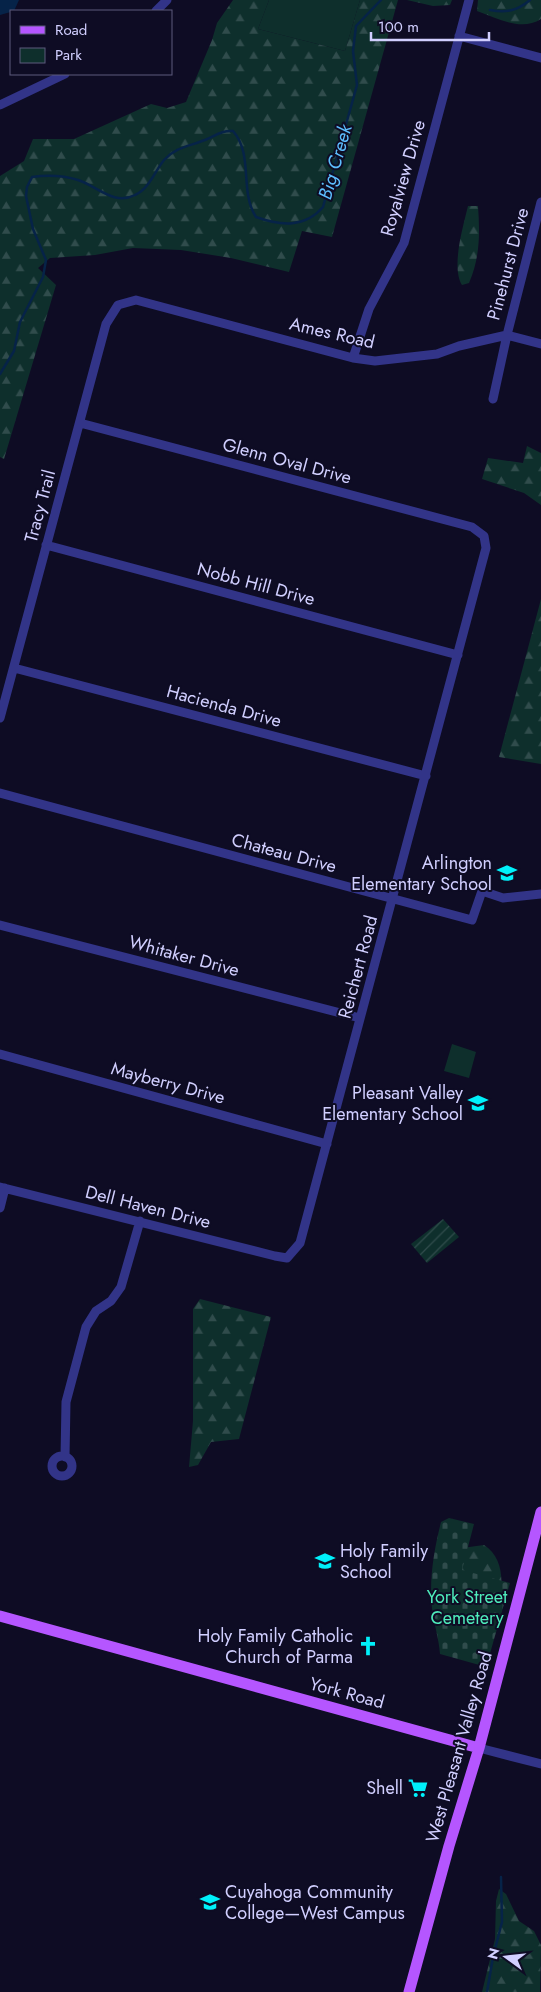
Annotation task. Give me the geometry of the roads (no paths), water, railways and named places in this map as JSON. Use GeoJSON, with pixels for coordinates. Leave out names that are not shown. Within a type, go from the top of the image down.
{"type":"FeatureCollection","features":[{"type":"Feature","properties":{"kind":"main road","name":"West Pleasant Valley Road"},"geometry":{"type":"LineString","coordinates":[[409,1992],[449,1846],[479,1748],[541,1512]]}},
{"type":"Feature","properties":{"kind":"main road","name":"York Road"},"geometry":{"type":"LineString","coordinates":[[0,1616],[479,1748]]}},
{"type":"Feature","properties":{"kind":"street"},"geometry":{"type":"LineString","coordinates":[[157,10],[167,0]]}},
{"type":"Feature","properties":{"kind":"street","name":"Royalview Drive"},"geometry":{"type":"LineString","coordinates":[[353,358],[369,309],[404,243],[469,0]]}},
{"type":"Feature","properties":{"kind":"street"},"geometry":{"type":"LineString","coordinates":[[459,36],[541,58]]}},
{"type":"Feature","properties":{"kind":"street"},"geometry":{"type":"LineString","coordinates":[[0,105],[63,75]]}},
{"type":"Feature","properties":{"kind":"street","name":"Pinehurst Drive"},"geometry":{"type":"LineString","coordinates":[[493,398],[541,202]]}},
{"type":"Feature","properties":{"kind":"street","name":"Ames Road"},"geometry":{"type":"LineString","coordinates":[[118,305],[136,300],[353,358],[375,361],[437,354],[459,346],[507,335],[541,344]]}},
{"type":"Feature","properties":{"kind":"street","name":"Tracy Trail"},"geometry":{"type":"LineString","coordinates":[[0,718],[106,324],[118,305]]}},
{"type":"Feature","properties":{"kind":"street","name":"Glenn Oval Drive"},"geometry":{"type":"LineString","coordinates":[[80,423],[472,527],[484,536]]}},
{"type":"Feature","properties":{"kind":"street","name":"Reichert Road"},"geometry":{"type":"LineString","coordinates":[[287,1258],[300,1243],[486,548],[484,536]]}},
{"type":"Feature","properties":{"kind":"street","name":"Nobb Hill Drive"},"geometry":{"type":"LineString","coordinates":[[46,545],[458,655]]}},
{"type":"Feature","properties":{"kind":"street","name":"Hacienda Drive"},"geometry":{"type":"LineString","coordinates":[[14,668],[426,776]]}},
{"type":"Feature","properties":{"kind":"street","name":"Chateau Drive"},"geometry":{"type":"LineString","coordinates":[[0,793],[472,920],[482,891],[503,898],[541,894]]}},
{"type":"Feature","properties":{"kind":"street","name":"Whitaker Drive"},"geometry":{"type":"LineString","coordinates":[[0,925],[360,1018]]}},
{"type":"Feature","properties":{"kind":"street","name":"Mayberry Drive"},"geometry":{"type":"LineString","coordinates":[[0,1054],[327,1144]]}},
{"type":"Feature","properties":{"kind":"street"},"geometry":{"type":"LineString","coordinates":[[0,1208],[3,1187]]}},
{"type":"Feature","properties":{"kind":"street","name":"Dell Haven Drive"},"geometry":{"type":"LineString","coordinates":[[3,1187],[287,1258]]}},
{"type":"Feature","properties":{"kind":"street"},"geometry":{"type":"LineString","coordinates":[[65,1458],[66,1402],[86,1327],[96,1311],[112,1301],[121,1287],[140,1221]]}},
{"type":"Feature","properties":{"kind":"street","name":"York Road"},"geometry":{"type":"LineString","coordinates":[[479,1748],[541,1764]]}},
{"type":"Feature","properties":{"kind":"water"},"geometry":{"type":"Polygon","coordinates":[[[0,0],[19,0],[14,10],[0,15],[0,0]]]}},
{"type":"Feature","properties":{"kind":"waterway","name":"Big Creek"},"geometry":{"type":"LineString","coordinates":[[0,374],[14,351],[20,322],[43,277],[46,260],[33,229],[26,196],[27,187],[32,177],[56,176],[73,179],[113,197],[127,198],[144,189],[164,160],[173,152],[222,132],[233,131],[243,151],[248,196],[256,217],[283,223],[300,222],[308,219],[323,207],[357,85],[353,51],[356,26],[381,0]]}},
{"type":"Feature","properties":{"kind":"waterway","name":"Big Creek"},"geometry":{"type":"LineString","coordinates":[[490,10],[511,10],[521,7],[530,0]]}},
{"type":"Feature","properties":{"kind":"waterway"},"geometry":{"type":"LineString","coordinates":[[487,1992],[502,1922],[501,1877]]}},
{"type":"Feature","properties":{"kind":"place","name":"Arlington Elementary School"},"geometry":{"type":"Point","coordinates":[507,873]}},
{"type":"Feature","properties":{"kind":"place","name":"Pleasant Valley Elementary School"},"geometry":{"type":"Point","coordinates":[478,1103]}},
{"type":"Feature","properties":{"kind":"place","name":"Holy Family School"},"geometry":{"type":"Point","coordinates":[325,1561]}},
{"type":"Feature","properties":{"kind":"place","name":"Holy Family Catholic Church of Parma"},"geometry":{"type":"Point","coordinates":[368,1646]}},
{"type":"Feature","properties":{"kind":"place","name":"Shell"},"geometry":{"type":"Point","coordinates":[418,1788]}},
{"type":"Feature","properties":{"kind":"place","name":"Cuyahoga Community College—West Campus"},"geometry":{"type":"Point","coordinates":[210,1902]}},
{"type":"Feature","properties":{"kind":"park label","name":"York Street Cemetery"},"geometry":{"type":"Point","coordinates":[467,1607]}}]}
